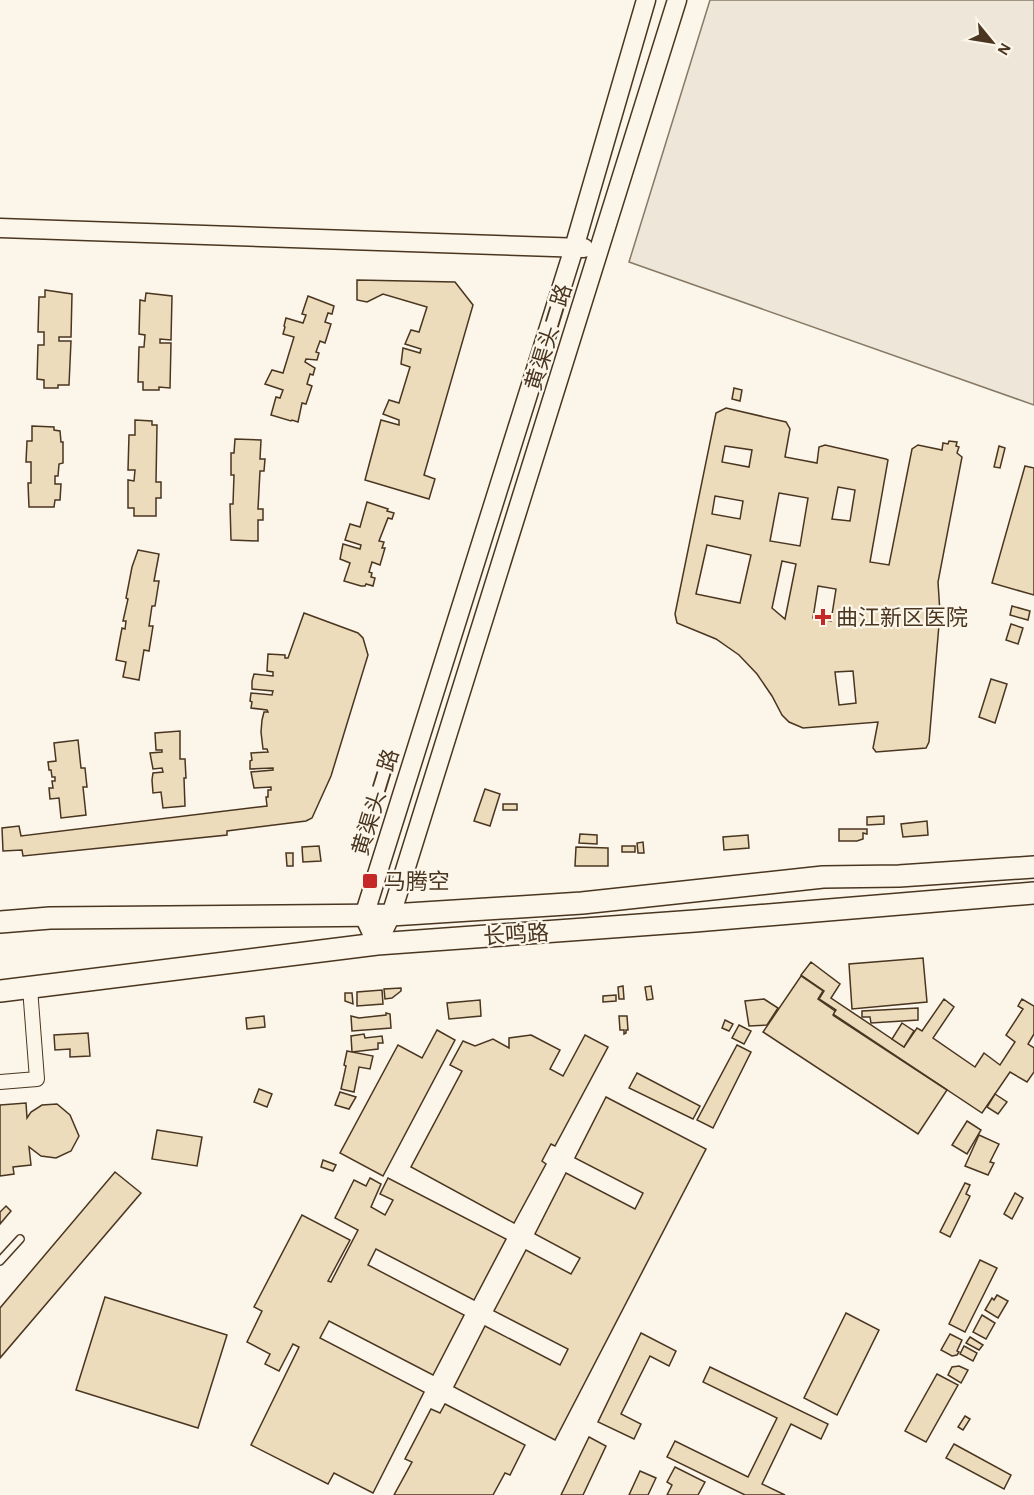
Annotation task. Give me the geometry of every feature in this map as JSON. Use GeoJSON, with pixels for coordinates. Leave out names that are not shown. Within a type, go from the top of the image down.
{"type":"FeatureCollection","features":[{"type":"Feature","properties":{"kind":"main road","name":"黄渠头二路"},"geometry":{"type":"LineString","coordinates":[[364,916],[574,248],[646,0]]}},
{"type":"Feature","properties":{"kind":"main road","name":"黄渠头二路"},"geometry":{"type":"LineString","coordinates":[[377,944],[391,915],[677,0]]}},
{"type":"Feature","properties":{"kind":"main road"},"geometry":{"type":"LineString","coordinates":[[0,228],[601,249]]}},
{"type":"Feature","properties":{"kind":"main road","name":"长鸣路"},"geometry":{"type":"LineString","coordinates":[[0,922],[50,918],[391,915],[582,903],[823,877],[899,876],[1034,867]]}},
{"type":"Feature","properties":{"kind":"main road","name":"长鸣路"},"geometry":{"type":"LineString","coordinates":[[0,991],[377,944],[707,921],[1034,893]]}},
{"type":"Feature","properties":{"kind":"main road"},"geometry":{"type":"LineString","coordinates":[[364,916],[377,944]]}},
{"type":"Feature","properties":{"kind":"street"},"geometry":{"type":"LineString","coordinates":[[0,1082],[37,1079],[30,988]]}},
{"type":"Feature","properties":{"kind":"lane"},"geometry":{"type":"LineString","coordinates":[[0,1261],[20,1239]]}},
{"type":"Feature","properties":{"kind":"shaded area"},"geometry":{"type":"Polygon","coordinates":[[[710,0],[1034,0],[1034,405],[629,262],[710,0]]]}},
{"type":"Feature","properties":{"kind":"building"},"geometry":{"type":"Polygon","coordinates":[[[357,280],[455,282],[473,305],[424,475],[435,479],[429,499],[365,480],[381,420],[399,425],[399,420],[383,414],[389,400],[399,403],[410,367],[401,364],[403,348],[420,353],[421,349],[405,344],[411,330],[419,332],[427,307],[383,294],[367,302],[357,300],[357,280]]]}},
{"type":"Feature","properties":{"kind":"building"},"geometry":{"type":"Polygon","coordinates":[[[45,290],[72,294],[71,337],[59,337],[59,341],[71,341],[69,385],[58,385],[58,388],[44,388],[44,380],[37,379],[38,345],[44,345],[44,332],[38,332],[39,297],[45,297],[45,290]]]}},
{"type":"Feature","properties":{"kind":"building"},"geometry":{"type":"Polygon","coordinates":[[[146,293],[172,296],[171,340],[160,339],[160,343],[171,343],[170,388],[159,387],[159,390],[143,390],[143,382],[138,382],[139,347],[144,347],[145,335],[139,334],[140,300],[145,301],[146,293]]]}},
{"type":"Feature","properties":{"kind":"building"},"geometry":{"type":"Polygon","coordinates":[[[308,296],[334,306],[332,314],[328,313],[325,322],[331,324],[325,343],[320,341],[316,352],[319,353],[317,360],[306,359],[305,362],[315,368],[313,375],[310,374],[307,384],[312,386],[306,404],[302,403],[298,422],[271,415],[276,397],[280,398],[283,390],[265,384],[272,370],[283,373],[294,337],[283,334],[286,318],[303,323],[306,315],[302,314],[308,296]]]}},
{"type":"Feature","properties":{"kind":"building"},"geometry":{"type":"Polygon","coordinates":[[[734,388],[742,390],[740,401],[732,399],[734,388]]]}},
{"type":"Feature","properties":{"kind":"building"},"geometry":{"type":"Polygon","coordinates":[[[726,408],[786,422],[790,429],[785,457],[817,463],[819,447],[825,445],[888,460],[870,562],[889,565],[912,449],[918,445],[942,450],[943,443],[957,442],[956,446],[959,447],[957,453],[962,457],[938,582],[940,613],[929,742],[926,748],[876,752],[873,748],[878,722],[803,728],[789,722],[782,715],[757,674],[739,655],[716,639],[677,623],[675,614],[716,413],[726,408]],[[725,446],[722,462],[749,467],[752,450],[725,446]],[[838,487],[832,519],[850,521],[855,490],[838,487]],[[779,493],[770,541],[800,546],[808,498],[779,493]],[[715,496],[712,514],[740,519],[743,501],[715,496]],[[707,545],[696,594],[740,603],[751,555],[707,545]],[[782,561],[772,608],[785,619],[796,564],[782,561]],[[818,586],[813,618],[831,621],[836,589],[818,586]],[[853,671],[835,672],[839,705],[856,703],[853,671]]]}},
{"type":"Feature","properties":{"kind":"building"},"geometry":{"type":"Polygon","coordinates":[[[135,420],[152,421],[152,425],[157,425],[156,482],[161,482],[161,498],[156,498],[156,516],[134,516],[134,508],[128,508],[128,480],[134,481],[135,470],[128,470],[129,435],[135,435],[135,420]]]}},
{"type":"Feature","properties":{"kind":"building"},"geometry":{"type":"Polygon","coordinates":[[[32,426],[54,427],[54,430],[60,431],[61,442],[63,442],[63,463],[59,464],[58,476],[55,476],[55,484],[61,484],[60,500],[55,500],[54,507],[29,507],[28,483],[31,483],[31,462],[26,462],[27,441],[32,441],[32,426]]]}},
{"type":"Feature","properties":{"kind":"building"},"geometry":{"type":"Polygon","coordinates":[[[235,439],[261,440],[260,459],[265,459],[264,471],[260,471],[258,509],[263,509],[263,520],[258,520],[258,541],[231,540],[230,504],[233,504],[234,475],[231,475],[231,453],[234,453],[235,439]]]}},
{"type":"Feature","properties":{"kind":"building"},"geometry":{"type":"Polygon","coordinates":[[[999,446],[1005,448],[1000,468],[994,467],[999,446]]]}},
{"type":"Feature","properties":{"kind":"building"},"geometry":{"type":"Polygon","coordinates":[[[1025,466],[1034,468],[1034,595],[992,583],[1025,466]]]}},
{"type":"Feature","properties":{"kind":"building"},"geometry":{"type":"Polygon","coordinates":[[[367,502],[394,513],[392,519],[388,518],[379,541],[384,542],[382,548],[385,548],[380,565],[372,562],[369,572],[372,573],[371,577],[375,578],[373,586],[366,584],[361,586],[344,581],[350,563],[340,559],[343,544],[360,549],[361,545],[345,540],[350,524],[360,527],[367,502]]]}},
{"type":"Feature","properties":{"kind":"building"},"geometry":{"type":"Polygon","coordinates":[[[138,550],[159,554],[154,581],[159,581],[149,626],[153,626],[149,651],[144,650],[139,680],[123,677],[126,662],[116,660],[122,628],[125,629],[126,621],[123,621],[128,599],[126,598],[138,550]]]}},
{"type":"Feature","properties":{"kind":"building"},"geometry":{"type":"Polygon","coordinates":[[[1012,606],[1030,611],[1028,620],[1010,615],[1012,606]]]}},
{"type":"Feature","properties":{"kind":"building"},"geometry":{"type":"Polygon","coordinates":[[[304,613],[358,633],[363,638],[368,655],[331,776],[312,818],[306,821],[227,831],[227,835],[23,856],[22,850],[3,851],[2,828],[19,826],[21,836],[267,806],[266,797],[271,787],[254,788],[251,772],[273,770],[273,768],[250,769],[250,761],[252,760],[251,753],[268,752],[267,749],[263,749],[261,732],[264,712],[268,712],[251,708],[252,702],[250,701],[251,693],[272,695],[273,691],[252,689],[252,681],[254,674],[273,676],[273,672],[267,671],[268,654],[285,655],[285,658],[288,658],[304,613]]]}},
{"type":"Feature","properties":{"kind":"building"},"geometry":{"type":"Polygon","coordinates":[[[1011,624],[1023,628],[1018,644],[1006,640],[1011,624]]]}},
{"type":"Feature","properties":{"kind":"building"},"geometry":{"type":"Polygon","coordinates":[[[991,679],[1007,684],[995,723],[979,717],[991,679]]]}},
{"type":"Feature","properties":{"kind":"building"},"geometry":{"type":"Polygon","coordinates":[[[180,731],[180,759],[185,759],[185,806],[163,808],[161,792],[153,793],[152,780],[153,773],[163,772],[162,768],[153,769],[150,753],[162,752],[162,750],[156,750],[155,733],[180,731]]]}},
{"type":"Feature","properties":{"kind":"building"},"geometry":{"type":"Polygon","coordinates":[[[78,740],[81,768],[85,768],[87,787],[83,787],[86,815],[61,818],[59,798],[50,799],[49,788],[53,788],[52,781],[55,781],[55,777],[52,777],[48,762],[56,761],[54,743],[78,740]]]}},
{"type":"Feature","properties":{"kind":"building"},"geometry":{"type":"Polygon","coordinates":[[[485,789],[500,794],[490,826],[474,821],[485,789]]]}},
{"type":"Feature","properties":{"kind":"building"},"geometry":{"type":"Polygon","coordinates":[[[503,804],[517,804],[517,810],[503,810],[503,804]]]}},
{"type":"Feature","properties":{"kind":"building"},"geometry":{"type":"Polygon","coordinates":[[[884,816],[884,824],[867,825],[867,817],[884,816]]]}},
{"type":"Feature","properties":{"kind":"building"},"geometry":{"type":"Polygon","coordinates":[[[927,821],[928,835],[903,837],[901,824],[927,821]]]}},
{"type":"Feature","properties":{"kind":"building"},"geometry":{"type":"Polygon","coordinates":[[[839,829],[867,829],[867,834],[863,833],[863,839],[857,841],[839,841],[839,829]]]}},
{"type":"Feature","properties":{"kind":"building"},"geometry":{"type":"Polygon","coordinates":[[[580,834],[597,835],[597,844],[579,843],[580,834]]]}},
{"type":"Feature","properties":{"kind":"building"},"geometry":{"type":"Polygon","coordinates":[[[748,835],[749,848],[724,850],[723,837],[748,835]]]}},
{"type":"Feature","properties":{"kind":"building"},"geometry":{"type":"Polygon","coordinates":[[[643,842],[644,853],[638,853],[637,843],[643,842]]]}},
{"type":"Feature","properties":{"kind":"building"},"geometry":{"type":"Polygon","coordinates":[[[319,846],[321,861],[303,862],[302,847],[319,846]]]}},
{"type":"Feature","properties":{"kind":"building"},"geometry":{"type":"Polygon","coordinates":[[[622,846],[635,846],[635,852],[622,852],[622,846]]]}},
{"type":"Feature","properties":{"kind":"building"},"geometry":{"type":"Polygon","coordinates":[[[576,847],[608,848],[608,866],[575,866],[576,847]]]}},
{"type":"Feature","properties":{"kind":"building"},"geometry":{"type":"Polygon","coordinates":[[[286,853],[293,853],[293,866],[287,866],[286,853]]]}},
{"type":"Feature","properties":{"kind":"building"},"geometry":{"type":"Polygon","coordinates":[[[923,958],[927,1002],[852,1009],[849,964],[923,958]]]}},
{"type":"Feature","properties":{"kind":"building"},"geometry":{"type":"Polygon","coordinates":[[[811,962],[840,984],[831,998],[904,1047],[917,1028],[922,1031],[944,999],[954,1007],[933,1038],[975,1067],[984,1053],[1000,1065],[1015,1042],[1006,1035],[1023,1009],[1018,1006],[1022,999],[1034,1006],[1034,1034],[1028,1044],[1034,1048],[1034,1072],[1027,1082],[1010,1072],[982,1113],[833,1014],[836,1010],[819,999],[824,991],[801,975],[811,962]]]}},
{"type":"Feature","properties":{"kind":"building"},"geometry":{"type":"Polygon","coordinates":[[[801,976],[823,991],[818,999],[835,1011],[834,1016],[947,1090],[918,1134],[763,1032],[801,976]]]}},
{"type":"Feature","properties":{"kind":"building"},"geometry":{"type":"Polygon","coordinates":[[[623,986],[624,999],[619,999],[618,987],[623,986]]]}},
{"type":"Feature","properties":{"kind":"building"},"geometry":{"type":"Polygon","coordinates":[[[651,986],[653,999],[647,1000],[645,987],[651,986]]]}},
{"type":"Feature","properties":{"kind":"building"},"geometry":{"type":"Polygon","coordinates":[[[401,988],[401,991],[392,998],[385,999],[384,989],[401,988]]]}},
{"type":"Feature","properties":{"kind":"building"},"geometry":{"type":"Polygon","coordinates":[[[382,990],[383,1004],[357,1006],[357,992],[382,990]]]}},
{"type":"Feature","properties":{"kind":"building"},"geometry":{"type":"Polygon","coordinates":[[[345,993],[352,993],[353,1004],[345,1001],[345,993]]]}},
{"type":"Feature","properties":{"kind":"building"},"geometry":{"type":"Polygon","coordinates":[[[616,995],[616,1001],[603,1002],[603,996],[616,995]]]}},
{"type":"Feature","properties":{"kind":"building"},"geometry":{"type":"Polygon","coordinates":[[[764,999],[778,1008],[767,1025],[749,1026],[745,1001],[764,999]]]}},
{"type":"Feature","properties":{"kind":"building"},"geometry":{"type":"Polygon","coordinates":[[[480,1000],[481,1016],[449,1019],[447,1003],[480,1000]]]}},
{"type":"Feature","properties":{"kind":"building"},"geometry":{"type":"Polygon","coordinates":[[[918,1008],[918,1020],[871,1023],[870,1017],[862,1017],[862,1011],[918,1008]]]}},
{"type":"Feature","properties":{"kind":"building"},"geometry":{"type":"Polygon","coordinates":[[[386,1013],[390,1014],[391,1028],[352,1031],[351,1016],[359,1018],[386,1015],[386,1013]]]}},
{"type":"Feature","properties":{"kind":"building"},"geometry":{"type":"Polygon","coordinates":[[[264,1016],[265,1027],[247,1029],[246,1018],[264,1016]]]}},
{"type":"Feature","properties":{"kind":"building"},"geometry":{"type":"Polygon","coordinates":[[[619,1016],[627,1016],[628,1030],[624,1034],[624,1030],[620,1030],[619,1016]]]}},
{"type":"Feature","properties":{"kind":"building"},"geometry":{"type":"Polygon","coordinates":[[[725,1020],[733,1024],[729,1031],[722,1028],[725,1020]]]}},
{"type":"Feature","properties":{"kind":"building"},"geometry":{"type":"Polygon","coordinates":[[[902,1023],[914,1031],[904,1047],[892,1039],[902,1023]]]}},
{"type":"Feature","properties":{"kind":"building"},"geometry":{"type":"Polygon","coordinates":[[[739,1025],[751,1031],[744,1044],[732,1038],[739,1025]]]}},
{"type":"Feature","properties":{"kind":"building"},"geometry":{"type":"Polygon","coordinates":[[[437,1030],[455,1040],[383,1176],[340,1153],[398,1045],[422,1058],[437,1030]]]}},
{"type":"Feature","properties":{"kind":"building"},"geometry":{"type":"Polygon","coordinates":[[[88,1033],[90,1056],[70,1057],[70,1049],[55,1050],[54,1035],[88,1033]]]}},
{"type":"Feature","properties":{"kind":"building"},"geometry":{"type":"Polygon","coordinates":[[[364,1034],[365,1038],[382,1036],[383,1043],[378,1043],[378,1049],[352,1052],[351,1036],[364,1034]]]}},
{"type":"Feature","properties":{"kind":"building"},"geometry":{"type":"Polygon","coordinates":[[[531,1035],[560,1050],[550,1069],[563,1076],[585,1035],[608,1047],[555,1146],[551,1144],[542,1161],[546,1164],[514,1223],[411,1167],[462,1071],[450,1065],[463,1041],[475,1046],[493,1039],[509,1048],[509,1038],[531,1035]]]}},
{"type":"Feature","properties":{"kind":"building"},"geometry":{"type":"Polygon","coordinates":[[[737,1045],[751,1052],[713,1128],[697,1120],[737,1045]]]}},
{"type":"Feature","properties":{"kind":"building"},"geometry":{"type":"Polygon","coordinates":[[[347,1051],[373,1056],[370,1069],[359,1067],[354,1092],[341,1089],[347,1051]]]}},
{"type":"Feature","properties":{"kind":"building"},"geometry":{"type":"Polygon","coordinates":[[[637,1073],[700,1106],[693,1119],[629,1088],[637,1073]]]}},
{"type":"Feature","properties":{"kind":"building"},"geometry":{"type":"Polygon","coordinates":[[[259,1089],[272,1094],[267,1107],[254,1102],[259,1089]]]}},
{"type":"Feature","properties":{"kind":"building"},"geometry":{"type":"Polygon","coordinates":[[[340,1092],[356,1097],[349,1109],[335,1105],[340,1092]]]}},
{"type":"Feature","properties":{"kind":"building"},"geometry":{"type":"Polygon","coordinates":[[[995,1094],[1007,1102],[998,1114],[987,1107],[995,1094]]]}},
{"type":"Feature","properties":{"kind":"building"},"geometry":{"type":"Polygon","coordinates":[[[606,1097],[706,1149],[555,1440],[454,1387],[485,1326],[560,1365],[568,1349],[494,1311],[526,1250],[571,1274],[580,1258],[535,1234],[566,1173],[635,1209],[643,1193],[575,1158],[606,1097]]]}},
{"type":"Feature","properties":{"kind":"building"},"geometry":{"type":"Polygon","coordinates":[[[26,1103],[27,1118],[31,1112],[42,1105],[57,1104],[70,1115],[79,1136],[71,1151],[56,1158],[41,1156],[29,1147],[31,1165],[13,1167],[14,1174],[0,1176],[0,1105],[26,1103]]]}},
{"type":"Feature","properties":{"kind":"building"},"geometry":{"type":"Polygon","coordinates":[[[967,1121],[981,1130],[967,1154],[952,1145],[967,1121]]]}},
{"type":"Feature","properties":{"kind":"building"},"geometry":{"type":"Polygon","coordinates":[[[157,1130],[202,1137],[197,1166],[152,1159],[157,1130]]]}},
{"type":"Feature","properties":{"kind":"building"},"geometry":{"type":"Polygon","coordinates":[[[979,1135],[999,1144],[990,1162],[994,1163],[988,1175],[965,1166],[979,1135]]]}},
{"type":"Feature","properties":{"kind":"building"},"geometry":{"type":"Polygon","coordinates":[[[323,1160],[336,1165],[333,1171],[321,1167],[323,1160]]]}},
{"type":"Feature","properties":{"kind":"building"},"geometry":{"type":"Polygon","coordinates":[[[115,1172],[141,1193],[0,1358],[0,1308],[115,1172]]]}},
{"type":"Feature","properties":{"kind":"building"},"geometry":{"type":"Polygon","coordinates":[[[370,1178],[381,1184],[371,1207],[385,1215],[393,1200],[380,1194],[388,1178],[506,1239],[474,1300],[376,1249],[368,1265],[464,1315],[433,1375],[329,1321],[320,1338],[424,1392],[373,1493],[334,1473],[328,1484],[251,1445],[299,1347],[293,1344],[279,1371],[265,1364],[270,1354],[247,1342],[262,1311],[254,1307],[302,1215],[350,1240],[328,1281],[331,1282],[358,1230],[335,1218],[354,1180],[366,1186],[370,1178]]]}},
{"type":"Feature","properties":{"kind":"building"},"geometry":{"type":"Polygon","coordinates":[[[965,1183],[970,1185],[966,1194],[970,1196],[950,1237],[940,1232],[965,1183]]]}},
{"type":"Feature","properties":{"kind":"building"},"geometry":{"type":"Polygon","coordinates":[[[1015,1193],[1023,1198],[1012,1219],[1004,1214],[1015,1193]]]}},
{"type":"Feature","properties":{"kind":"building"},"geometry":{"type":"Polygon","coordinates":[[[6,1206],[11,1211],[0,1224],[0,1212],[6,1206]]]}},
{"type":"Feature","properties":{"kind":"building"},"geometry":{"type":"Polygon","coordinates":[[[980,1260],[997,1268],[965,1332],[949,1324],[980,1260]]]}},
{"type":"Feature","properties":{"kind":"building"},"geometry":{"type":"Polygon","coordinates":[[[997,1295],[1008,1301],[998,1318],[985,1310],[992,1298],[994,1300],[997,1295]]]}},
{"type":"Feature","properties":{"kind":"building"},"geometry":{"type":"Polygon","coordinates":[[[105,1297],[227,1335],[198,1428],[76,1390],[105,1297]]]}},
{"type":"Feature","properties":{"kind":"building"},"geometry":{"type":"Polygon","coordinates":[[[846,1313],[879,1330],[837,1415],[804,1398],[846,1313]]]}},
{"type":"Feature","properties":{"kind":"building"},"geometry":{"type":"Polygon","coordinates":[[[982,1315],[995,1323],[986,1339],[973,1332],[982,1315]]]}},
{"type":"Feature","properties":{"kind":"building"},"geometry":{"type":"Polygon","coordinates":[[[641,1333],[676,1351],[669,1366],[650,1356],[621,1414],[641,1424],[634,1439],[598,1422],[641,1333]]]}},
{"type":"Feature","properties":{"kind":"building"},"geometry":{"type":"Polygon","coordinates":[[[950,1334],[962,1340],[957,1355],[952,1356],[941,1350],[950,1334]]]}},
{"type":"Feature","properties":{"kind":"building"},"geometry":{"type":"Polygon","coordinates":[[[970,1337],[983,1345],[979,1350],[966,1343],[970,1337]]]}},
{"type":"Feature","properties":{"kind":"building"},"geometry":{"type":"Polygon","coordinates":[[[964,1346],[977,1353],[973,1361],[960,1354],[964,1346]]]}},
{"type":"Feature","properties":{"kind":"building"},"geometry":{"type":"Polygon","coordinates":[[[959,1366],[968,1370],[961,1383],[948,1375],[952,1367],[959,1366]]]}},
{"type":"Feature","properties":{"kind":"building"},"geometry":{"type":"Polygon","coordinates":[[[710,1367],[828,1424],[821,1439],[791,1424],[762,1484],[785,1495],[745,1495],[667,1457],[675,1441],[748,1477],[777,1418],[703,1382],[710,1367]]]}},
{"type":"Feature","properties":{"kind":"building"},"geometry":{"type":"Polygon","coordinates":[[[937,1374],[958,1385],[926,1442],[905,1431],[937,1374]]]}},
{"type":"Feature","properties":{"kind":"building"},"geometry":{"type":"Polygon","coordinates":[[[445,1404],[525,1445],[510,1475],[505,1473],[493,1495],[394,1495],[412,1462],[405,1459],[431,1409],[440,1413],[445,1404]]]}},
{"type":"Feature","properties":{"kind":"building"},"geometry":{"type":"Polygon","coordinates":[[[965,1416],[970,1419],[963,1430],[958,1427],[965,1416]]]}},
{"type":"Feature","properties":{"kind":"building"},"geometry":{"type":"Polygon","coordinates":[[[589,1437],[606,1446],[583,1495],[561,1495],[589,1437]]]}},
{"type":"Feature","properties":{"kind":"building"},"geometry":{"type":"Polygon","coordinates":[[[954,1444],[1011,1475],[1004,1489],[946,1458],[954,1444]]]}},
{"type":"Feature","properties":{"kind":"building"},"geometry":{"type":"Polygon","coordinates":[[[675,1467],[705,1482],[698,1495],[667,1495],[672,1485],[667,1482],[675,1467]]]}},
{"type":"Feature","properties":{"kind":"building"},"geometry":{"type":"Polygon","coordinates":[[[640,1471],[656,1478],[648,1495],[629,1495],[640,1471]]]}},
{"type":"Feature","properties":{"kind":"place","name":"曲江新区医院"},"geometry":{"type":"Point","coordinates":[823,617]}},
{"type":"Feature","properties":{"kind":"place","name":"马腾空"},"geometry":{"type":"Point","coordinates":[370,881]}}]}
